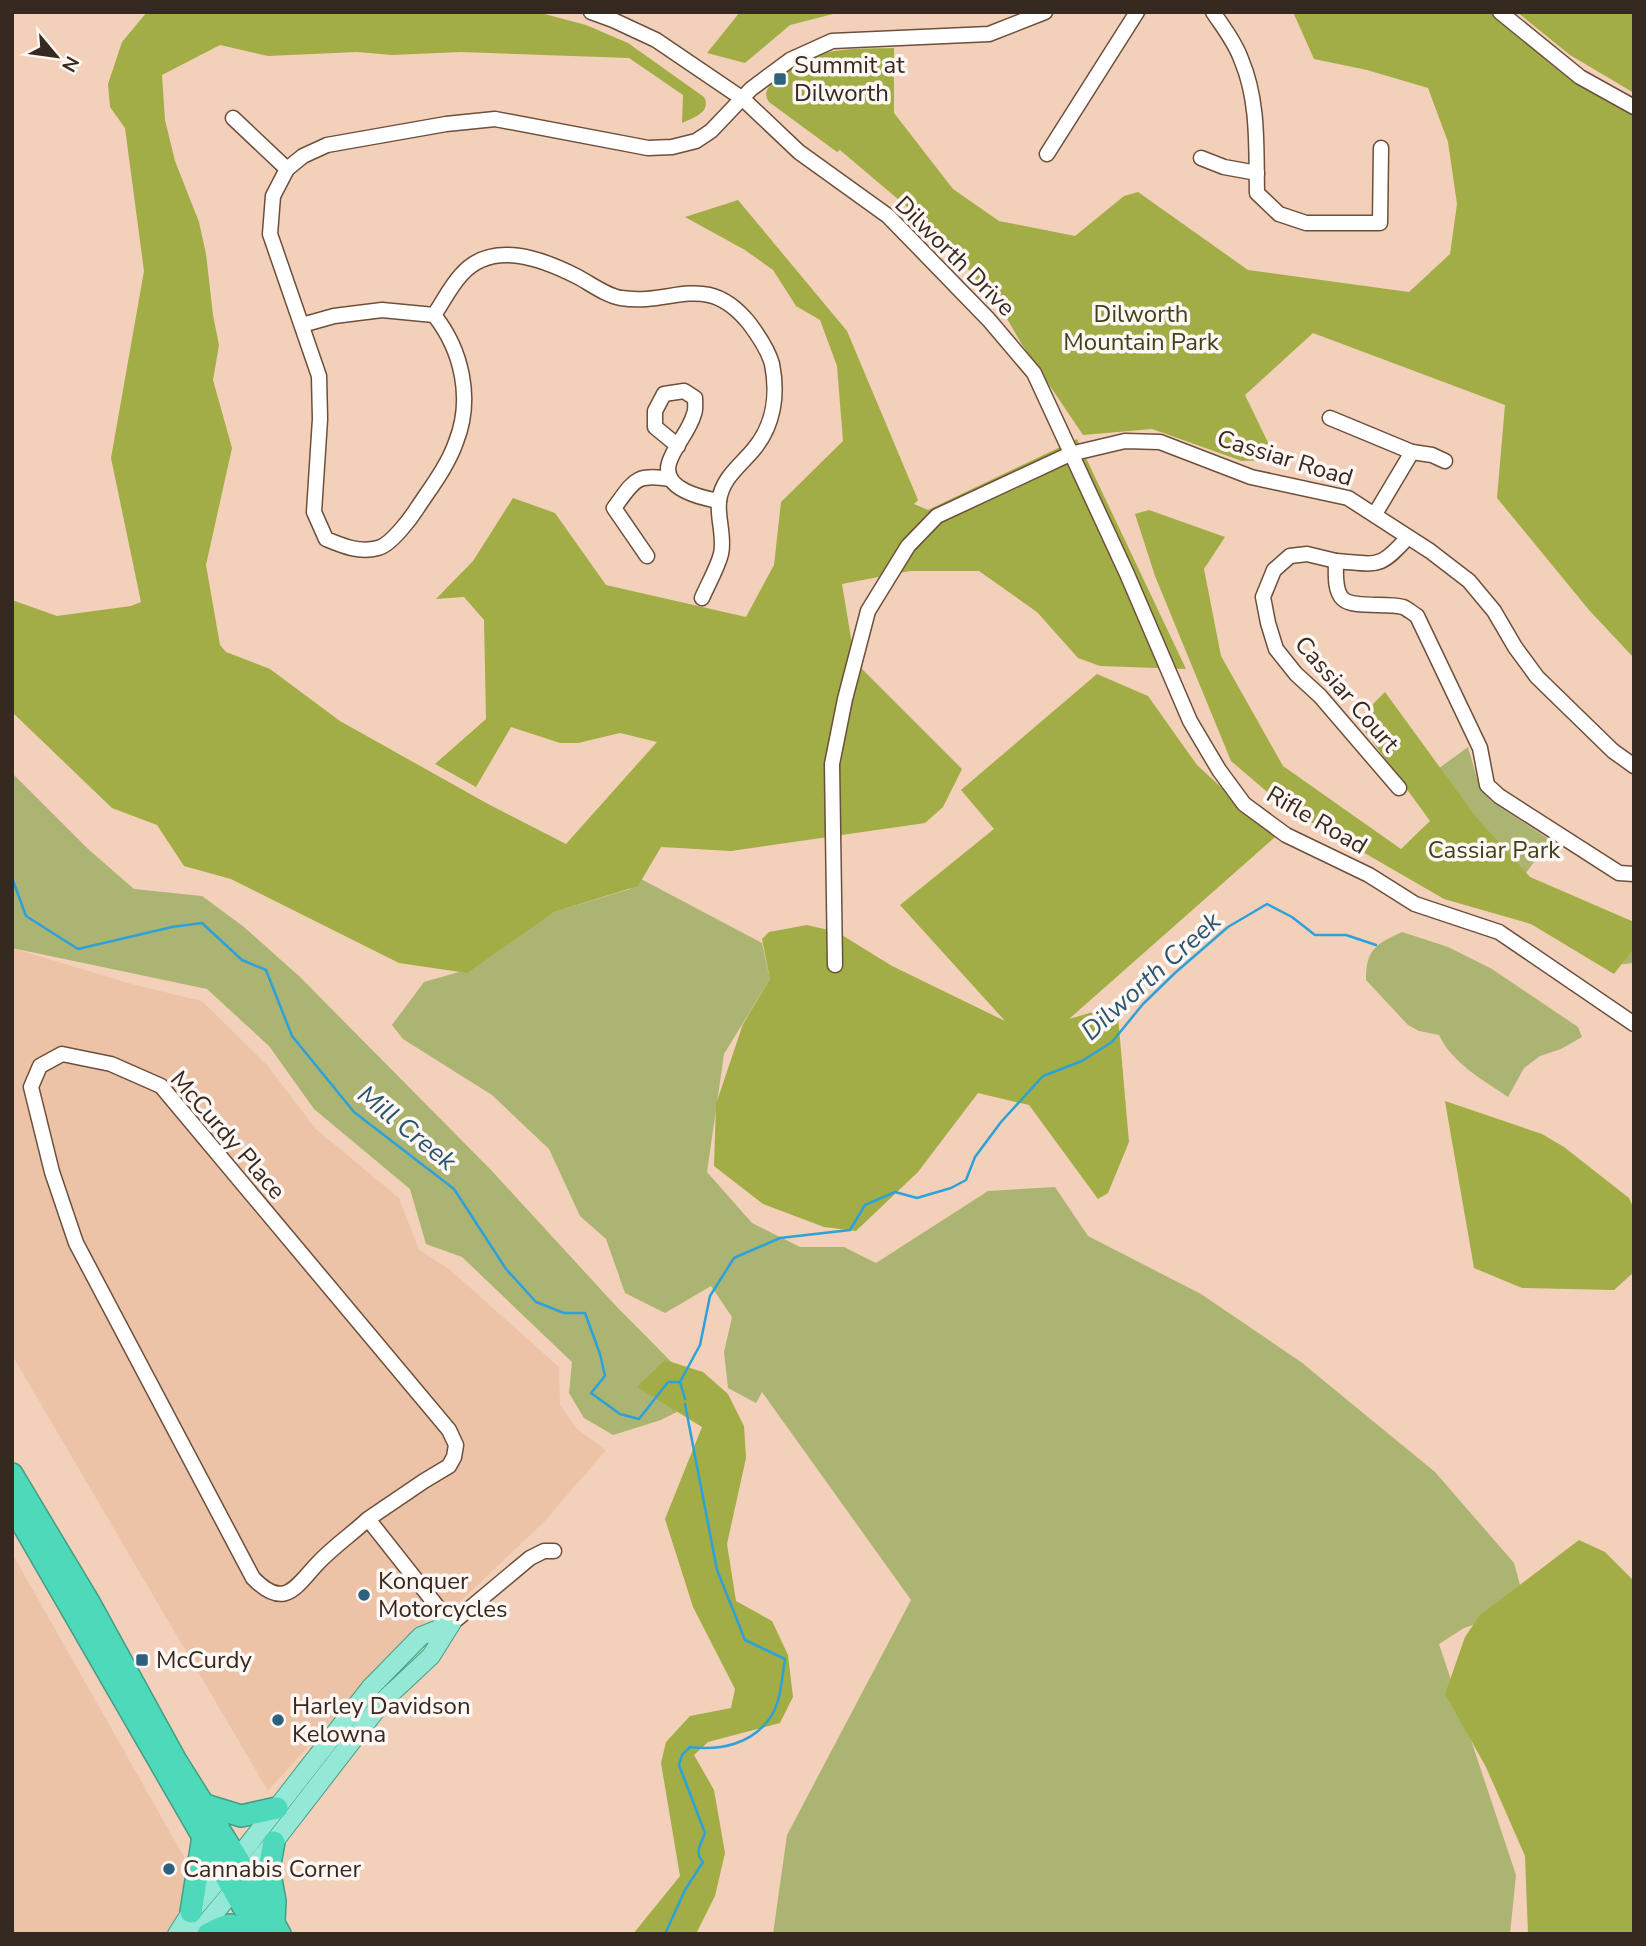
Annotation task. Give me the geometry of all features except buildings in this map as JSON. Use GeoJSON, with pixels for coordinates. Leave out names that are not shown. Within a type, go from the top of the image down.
{"type":"FeatureCollection","features":[{"type":"Feature","properties":{"kind":"highway"},"geometry":{"type":"LineString","coordinates":[[12,1474],[90,1604],[202,1804],[235,1874],[271,1930]]}},
{"type":"Feature","properties":{"kind":"highway"},"geometry":{"type":"LineString","coordinates":[[12,1506],[202,1836],[235,1874]]}},
{"type":"Feature","properties":{"kind":"highway"},"geometry":{"type":"LineString","coordinates":[[202,1804],[241,1816],[277,1808]]}},
{"type":"Feature","properties":{"kind":"highway"},"geometry":{"type":"LineString","coordinates":[[191,1912],[202,1836]]}},
{"type":"Feature","properties":{"kind":"highway"},"geometry":{"type":"LineString","coordinates":[[271,1930],[275,1901],[269,1869],[274,1842]]}},
{"type":"Feature","properties":{"kind":"highway"},"geometry":{"type":"LineString","coordinates":[[208,1934],[228,1923],[252,1934]]}},
{"type":"Feature","properties":{"kind":"main road"},"geometry":{"type":"LineString","coordinates":[[197,1934],[277,1808],[371,1687],[421,1636],[451,1623]]}},
{"type":"Feature","properties":{"kind":"main road"},"geometry":{"type":"LineString","coordinates":[[177,1934],[191,1912],[274,1842],[383,1701],[431,1656],[451,1623]]}},
{"type":"Feature","properties":{"kind":"street","name":"Dilworth Drive"},"geometry":{"type":"LineString","coordinates":[[591,12],[656,40],[743,99],[799,152],[888,216],[989,320],[1034,373],[1070,454]]}},
{"type":"Feature","properties":{"kind":"street"},"geometry":{"type":"LineString","coordinates":[[302,325],[334,316],[382,310],[434,315],[446,331],[458,361],[465,386],[457,441],[437,479],[408,523],[380,548],[353,550],[326,539],[314,512],[320,419],[318,376],[270,234],[273,196],[287,169],[303,156],[327,145],[446,124],[495,119],[648,148],[672,147],[696,141],[704,136],[751,89],[790,60],[832,41],[989,34],[1045,12]]}},
{"type":"Feature","properties":{"kind":"street"},"geometry":{"type":"LineString","coordinates":[[1047,154],[1138,12]]}},
{"type":"Feature","properties":{"kind":"street"},"geometry":{"type":"LineString","coordinates":[[1213,12],[1241,57],[1252,89],[1256,123],[1257,192],[1279,214],[1306,223],[1380,223],[1381,148]]}},
{"type":"Feature","properties":{"kind":"street"},"geometry":{"type":"LineString","coordinates":[[1500,12],[1580,77],[1634,107]]}},
{"type":"Feature","properties":{"kind":"street"},"geometry":{"type":"LineString","coordinates":[[233,118],[287,169]]}},
{"type":"Feature","properties":{"kind":"street"},"geometry":{"type":"LineString","coordinates":[[1201,158],[1224,167],[1257,173]]}},
{"type":"Feature","properties":{"kind":"street"},"geometry":{"type":"LineString","coordinates":[[434,315],[462,274],[480,262],[502,255],[527,256],[552,264],[619,298],[704,293],[721,299],[744,318],[761,338],[771,362],[776,394],[771,419],[755,448],[729,475],[719,501],[721,553],[702,598]]}},
{"type":"Feature","properties":{"kind":"street"},"geometry":{"type":"LineString","coordinates":[[1330,418],[1412,452],[1432,455],[1445,461]]}},
{"type":"Feature","properties":{"kind":"street","name":"Cassiar Road"},"geometry":{"type":"LineString","coordinates":[[835,965],[832,764],[845,699],[868,611],[908,547],[937,516],[1070,454],[1125,441],[1160,442],[1251,477],[1348,498],[1430,551],[1469,581],[1494,611],[1537,677],[1613,751],[1634,766]]}},
{"type":"Feature","properties":{"kind":"street"},"geometry":{"type":"LineString","coordinates":[[670,479],[668,465],[678,446]]}},
{"type":"Feature","properties":{"kind":"street"},"geometry":{"type":"LineString","coordinates":[[1375,514],[1412,452]]}},
{"type":"Feature","properties":{"kind":"street","name":"Rifle Road"},"geometry":{"type":"LineString","coordinates":[[1070,454],[1127,575],[1190,721],[1219,771],[1244,804],[1286,835],[1368,875],[1415,904],[1499,932],[1634,1024]]}},
{"type":"Feature","properties":{"kind":"street"},"geometry":{"type":"LineString","coordinates":[[647,556],[614,508],[632,484],[648,475],[670,479],[700,498],[719,501]]}},
{"type":"Feature","properties":{"kind":"street","name":"Cassiar Court"},"geometry":{"type":"LineString","coordinates":[[1399,788],[1276,649],[1263,597],[1274,570],[1290,556],[1307,554],[1336,561],[1377,564],[1391,556],[1408,537]]}},
{"type":"Feature","properties":{"kind":"street"},"geometry":{"type":"LineString","coordinates":[[1336,561],[1336,587],[1342,599],[1354,604],[1405,607],[1417,616],[1480,748],[1487,785],[1499,796],[1619,873],[1634,874]]}},
{"type":"Feature","properties":{"kind":"street","name":"McCurdy Place"},"geometry":{"type":"LineString","coordinates":[[62,1054],[111,1064],[161,1086],[449,1430],[456,1445],[449,1466],[368,1519],[291,1591],[281,1594],[270,1591],[253,1578],[76,1244],[52,1172],[31,1087],[40,1066],[62,1054]]}},
{"type":"Feature","properties":{"kind":"street"},"geometry":{"type":"LineString","coordinates":[[368,1519],[451,1623],[530,1558],[544,1551],[554,1551]]}},
{"type":"Feature","properties":{"kind":"shaded area"},"geometry":{"type":"Polygon","coordinates":[[[12,948],[135,985],[202,1001],[266,1064],[316,1129],[399,1198],[419,1250],[449,1269],[559,1367],[560,1405],[577,1429],[606,1450],[544,1522],[452,1609],[415,1628],[268,1791],[12,1355],[12,948]]]}},
{"type":"Feature","properties":{"kind":"shaded area"},"geometry":{"type":"Polygon","coordinates":[[[12,1553],[184,1857],[188,1880],[182,1916],[170,1934],[12,1934],[12,1553]]]}},
{"type":"Feature","properties":{"kind":"green space"},"geometry":{"type":"Polygon","coordinates":[[[147,12],[537,12],[586,25],[628,43],[704,97],[706,102],[700,114],[682,123],[683,95],[629,58],[461,52],[392,55],[357,52],[268,56],[220,45],[162,75],[165,120],[175,161],[199,222],[206,254],[219,345],[213,380],[232,448],[206,565],[220,645],[226,652],[270,669],[340,721],[488,804],[566,844],[657,742],[620,733],[578,743],[560,743],[511,727],[476,787],[435,764],[486,719],[484,620],[464,597],[436,599],[473,561],[513,498],[555,513],[606,585],[746,617],[774,565],[781,502],[843,441],[837,366],[820,320],[796,306],[773,270],[745,250],[685,217],[738,200],[847,331],[918,500],[914,504],[928,510],[1077,439],[1186,669],[1100,666],[1078,658],[1037,612],[979,571],[910,571],[842,584],[855,662],[962,769],[943,807],[925,823],[731,851],[661,847],[638,886],[554,912],[467,973],[399,963],[231,879],[184,866],[157,825],[112,808],[12,712],[12,600],[57,616],[131,606],[141,602],[111,458],[144,271],[125,128],[110,107],[108,84],[122,42],[147,12]]]}},
{"type":"Feature","properties":{"kind":"green space"},"geometry":{"type":"Polygon","coordinates":[[[740,12],[841,12],[790,25],[745,63],[707,53],[740,12]]]}},
{"type":"Feature","properties":{"kind":"green space","name":"Dilworth Mountain Park"},"geometry":{"type":"Polygon","coordinates":[[[1293,12],[1491,12],[1559,67],[1634,112],[1634,658],[1589,610],[1497,498],[1505,405],[1313,333],[1245,395],[1278,463],[1266,460],[1242,461],[1152,429],[1083,435],[1006,317],[968,269],[906,206],[840,150],[837,152],[769,102],[766,92],[784,71],[812,56],[844,50],[894,48],[894,113],[953,189],[999,221],[1075,236],[1124,196],[1138,192],[1248,270],[1409,292],[1450,254],[1457,204],[1448,142],[1428,88],[1367,70],[1314,59],[1293,12]]]}},
{"type":"Feature","properties":{"kind":"green space"},"geometry":{"type":"Polygon","coordinates":[[[1517,12],[1634,12],[1634,93],[1570,55],[1517,12]]]}},
{"type":"Feature","properties":{"kind":"green space"},"geometry":{"type":"Polygon","coordinates":[[[1149,510],[1225,537],[1204,569],[1221,656],[1283,766],[1401,849],[1430,821],[1357,720],[1385,692],[1476,817],[1530,877],[1634,922],[1634,948],[1614,974],[1531,924],[1444,899],[1285,807],[1231,761],[1155,576],[1135,514],[1149,510]]]}},
{"type":"Feature","properties":{"kind":"green space"},"geometry":{"type":"Polygon","coordinates":[[[1097,674],[1148,696],[1197,765],[1275,837],[1069,1019],[1117,1005],[1129,1142],[1108,1193],[1098,1199],[1029,1105],[978,1093],[918,1172],[856,1231],[824,1227],[763,1204],[714,1166],[716,1104],[743,1024],[770,979],[762,939],[769,932],[807,925],[837,932],[892,966],[1005,1021],[900,905],[994,829],[961,790],[1097,674]]]}},
{"type":"Feature","properties":{"kind":"green space","name":"Cassiar Park"},"geometry":{"type":"Polygon","coordinates":[[[1468,747],[1479,785],[1490,800],[1550,840],[1518,884],[1634,929],[1634,963],[1605,966],[1456,845],[1408,791],[1468,747]]]}},
{"type":"Feature","properties":{"kind":"green space"},"geometry":{"type":"Polygon","coordinates":[[[12,773],[88,849],[134,889],[202,896],[244,927],[299,976],[491,1170],[616,1306],[706,1397],[661,1420],[613,1435],[584,1418],[569,1393],[572,1362],[462,1257],[426,1244],[410,1189],[314,1109],[269,1046],[207,989],[12,948],[12,773]]]}},
{"type":"Feature","properties":{"kind":"green space"},"geometry":{"type":"Polygon","coordinates":[[[641,879],[762,943],[770,979],[724,1054],[707,1172],[752,1223],[800,1247],[844,1247],[876,1263],[988,1191],[1055,1187],[1088,1236],[1201,1294],[1301,1362],[1435,1472],[1514,1563],[1526,1607],[1464,1628],[1439,1644],[1516,1875],[1510,1934],[773,1934],[787,1835],[911,1600],[762,1392],[756,1403],[728,1388],[724,1352],[732,1317],[711,1286],[665,1313],[625,1293],[606,1239],[580,1216],[549,1149],[492,1095],[403,1039],[392,1025],[424,982],[459,972],[554,912],[630,889],[641,879]]]}},
{"type":"Feature","properties":{"kind":"green space"},"geometry":{"type":"Polygon","coordinates":[[[1402,932],[1448,947],[1492,969],[1578,1027],[1582,1037],[1561,1049],[1540,1056],[1524,1068],[1508,1097],[1460,1062],[1439,1035],[1419,1031],[1408,1025],[1366,980],[1368,961],[1374,949],[1402,932]]]}},
{"type":"Feature","properties":{"kind":"green space"},"geometry":{"type":"Polygon","coordinates":[[[1445,1101],[1542,1134],[1564,1147],[1629,1198],[1634,1209],[1634,1272],[1614,1290],[1522,1288],[1474,1268],[1445,1101]]]}},
{"type":"Feature","properties":{"kind":"green space"},"geometry":{"type":"Polygon","coordinates":[[[665,1360],[703,1372],[728,1394],[744,1426],[746,1458],[727,1544],[736,1601],[772,1621],[788,1655],[793,1697],[780,1723],[708,1742],[694,1755],[714,1790],[725,1853],[715,1896],[696,1934],[633,1934],[680,1876],[661,1763],[666,1742],[690,1716],[731,1708],[735,1689],[693,1607],[665,1519],[702,1427],[637,1387],[665,1360]]]}},
{"type":"Feature","properties":{"kind":"green space"},"geometry":{"type":"Polygon","coordinates":[[[1579,1540],[1605,1552],[1634,1581],[1634,1934],[1528,1934],[1525,1856],[1486,1767],[1445,1694],[1465,1637],[1480,1615],[1579,1540]]]}},
{"type":"Feature","properties":{"kind":"waterway","name":"Mill Creek"},"geometry":{"type":"LineString","coordinates":[[12,878],[26,916],[78,949],[172,927],[202,923],[242,960],[266,970],[292,1036],[354,1112],[454,1189],[506,1269],[536,1302],[564,1313],[585,1313],[605,1376],[591,1393],[620,1414],[639,1419],[668,1382],[680,1382],[685,1399]]}},
{"type":"Feature","properties":{"kind":"waterway","name":"Dilworth Creek"},"geometry":{"type":"LineString","coordinates":[[680,1382],[700,1345],[710,1296],[734,1258],[780,1238],[850,1230],[865,1205],[895,1192],[917,1198],[951,1188],[966,1180],[975,1157],[1001,1122],[1043,1076],[1082,1061],[1112,1042],[1143,1004],[1228,927],[1267,904],[1292,917],[1315,935],[1346,935],[1376,945]]}},
{"type":"Feature","properties":{"kind":"waterway","name":"Mill Creek"},"geometry":{"type":"LineString","coordinates":[[665,1934],[685,1890],[703,1862],[699,1851],[705,1833],[679,1765],[682,1755],[690,1747],[713,1748],[734,1744],[745,1740],[763,1727],[777,1705],[785,1659],[745,1640],[717,1570],[685,1404]]}},
{"type":"Feature","properties":{"kind":"place","name":"Summit at Dilworth"},"geometry":{"type":"Point","coordinates":[780,79]}},
{"type":"Feature","properties":{"kind":"place","name":"Konquer Motorcycles"},"geometry":{"type":"Point","coordinates":[364,1595]}},
{"type":"Feature","properties":{"kind":"place","name":"McCurdy"},"geometry":{"type":"Point","coordinates":[142,1660]}},
{"type":"Feature","properties":{"kind":"place","name":"Harley Davidson Kelowna"},"geometry":{"type":"Point","coordinates":[278,1720]}},
{"type":"Feature","properties":{"kind":"place","name":"Cannabis Corner"},"geometry":{"type":"Point","coordinates":[169,1869]}}]}
